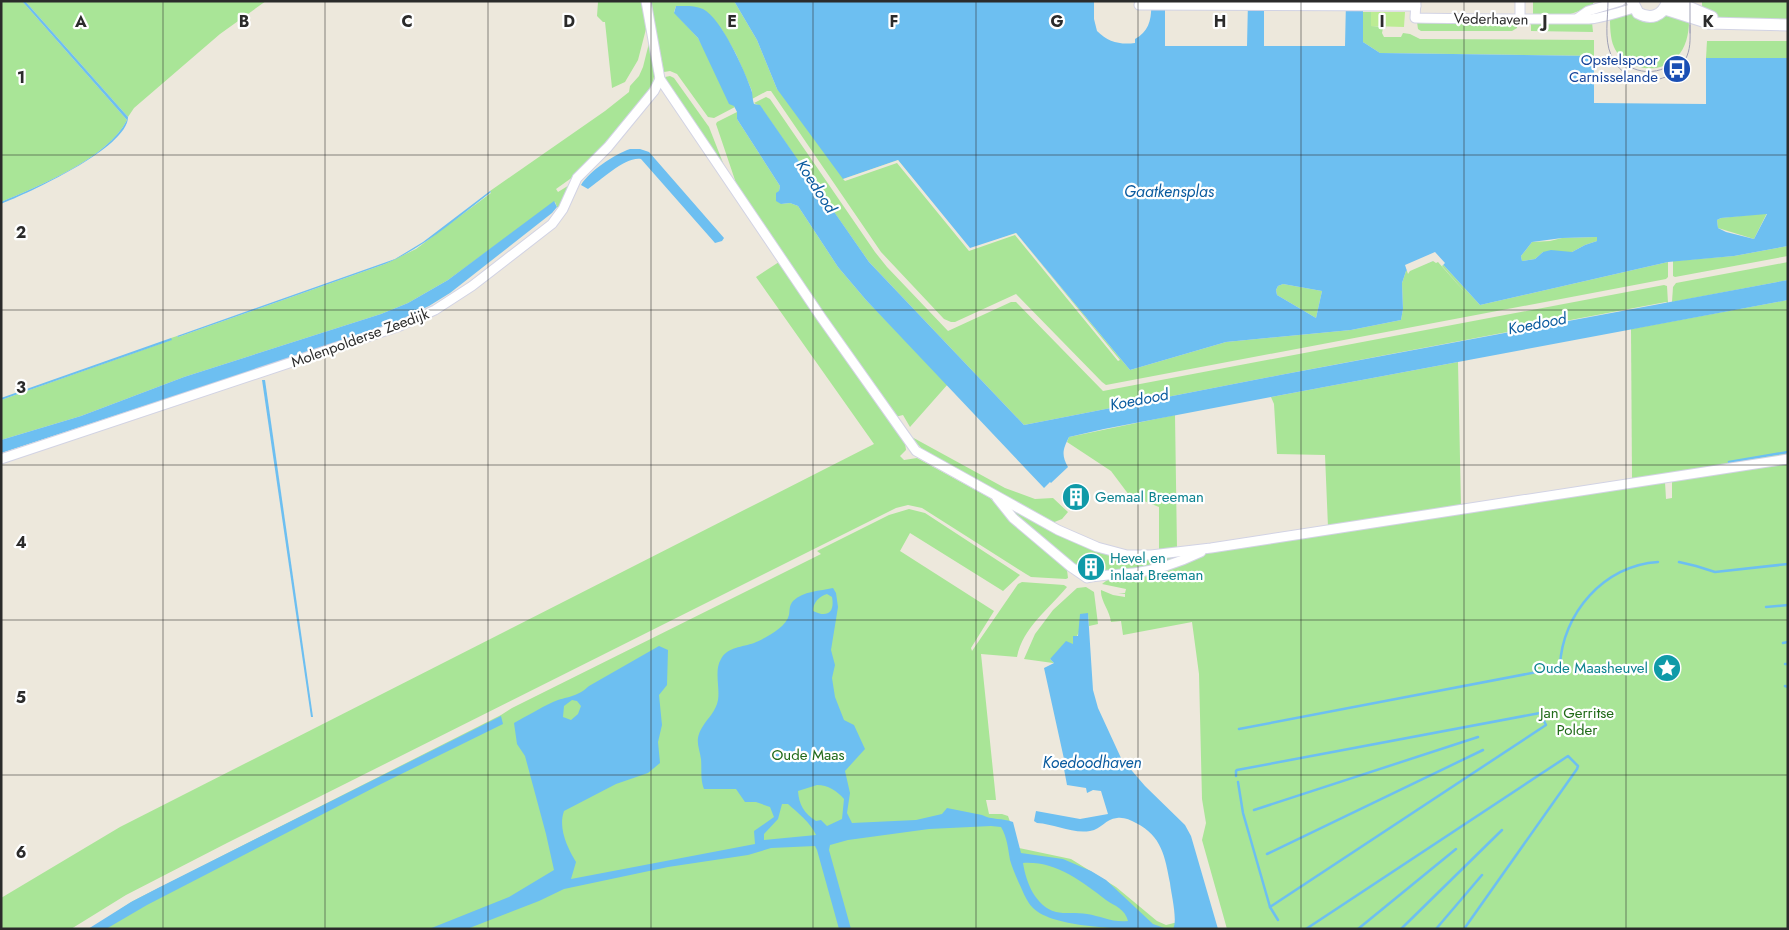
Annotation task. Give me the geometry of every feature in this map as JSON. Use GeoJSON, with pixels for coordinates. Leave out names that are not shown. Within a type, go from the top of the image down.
{"type":"FeatureCollection","features":[{"type":"Feature","properties":{"kind":"street"},"geometry":{"type":"LineString","coordinates":[[646,1],[660,79],[821,317],[916,451],[996,497],[1058,530],[1096,547],[1127,555],[1151,555],[1211,548],[1788,459]]}},
{"type":"Feature","properties":{"kind":"street"},"geometry":{"type":"LineString","coordinates":[[1520,1],[1520,20]]}},
{"type":"Feature","properties":{"kind":"street","name":"Vederhaven"},"geometry":{"type":"LineString","coordinates":[[1578,18],[1588,11],[1621,1]]}},
{"type":"Feature","properties":{"kind":"street"},"geometry":{"type":"LineString","coordinates":[[1674,1],[1722,23]]}},
{"type":"Feature","properties":{"kind":"street"},"geometry":{"type":"LineString","coordinates":[[1139,5],[1206,3],[1268,6],[1305,3],[1365,6],[1416,4]]}},
{"type":"Feature","properties":{"kind":"street","name":"Vederhaven"},"geometry":{"type":"LineString","coordinates":[[1416,4],[1415,18],[1520,20],[1590,19],[1633,5]]}},
{"type":"Feature","properties":{"kind":"street"},"geometry":{"type":"LineString","coordinates":[[1633,5],[1638,13],[1649,17],[1655,16],[1666,5],[1709,23],[1788,25]]}},
{"type":"Feature","properties":{"kind":"street","name":"Molenpolderse Zeedijk"},"geometry":{"type":"LineString","coordinates":[[1,459],[400,326],[435,310],[472,286],[552,224],[563,209],[577,178],[608,147],[654,91],[660,79]]}},
{"type":"Feature","properties":{"kind":"street"},"geometry":{"type":"LineString","coordinates":[[996,497],[1013,518],[1071,567],[1087,578],[1148,571],[1211,548]]}},
{"type":"Feature","properties":{"kind":"green space"},"geometry":{"type":"Polygon","coordinates":[[[1,1],[22,1],[127,120],[118,134],[105,147],[89,158],[53,179],[1,202],[1,1]]]}},
{"type":"Feature","properties":{"kind":"green space"},"geometry":{"type":"Polygon","coordinates":[[[25,1],[266,1],[220,34],[134,108],[128,117],[25,1]]]}},
{"type":"Feature","properties":{"kind":"green space"},"geometry":{"type":"Polygon","coordinates":[[[642,1],[646,29],[638,60],[625,82],[612,88],[605,22],[597,16],[598,2],[642,1]]]}},
{"type":"Feature","properties":{"kind":"green space"},"geometry":{"type":"Polygon","coordinates":[[[650,1],[734,1],[757,40],[777,89],[898,160],[1016,233],[1130,370],[1226,342],[1351,330],[1401,320],[1403,309],[1402,283],[1406,271],[1438,259],[1480,305],[1668,262],[1668,277],[1666,279],[1106,385],[1016,294],[955,322],[944,319],[881,252],[771,91],[767,91],[752,99],[752,91],[736,54],[722,30],[676,6],[674,12],[698,38],[735,107],[714,118],[708,117],[677,74],[670,71],[664,72],[650,1]]]}},
{"type":"Feature","properties":{"kind":"green space"},"geometry":{"type":"Polygon","coordinates":[[[1533,1],[1597,1],[1593,3],[1593,6],[1565,16],[1533,16],[1533,1]]]}},
{"type":"Feature","properties":{"kind":"green space"},"geometry":{"type":"Polygon","coordinates":[[[1702,1],[1788,1],[1788,21],[1745,20],[1714,16],[1704,10],[1702,1]]]}},
{"type":"Feature","properties":{"kind":"green space"},"geometry":{"type":"Polygon","coordinates":[[[1363,12],[1371,12],[1371,26],[1387,27],[1383,28],[1382,33],[1384,37],[1401,37],[1403,33],[1420,39],[1594,40],[1594,56],[1380,53],[1363,42],[1363,12]]]}},
{"type":"Feature","properties":{"kind":"green space"},"geometry":{"type":"Polygon","coordinates":[[[1371,12],[1405,12],[1404,27],[1371,26],[1371,12]]]}},
{"type":"Feature","properties":{"kind":"green space"},"geometry":{"type":"Polygon","coordinates":[[[1631,13],[1641,18],[1671,15],[1689,21],[1683,49],[1677,57],[1661,67],[1643,68],[1626,61],[1619,55],[1614,47],[1610,32],[1610,16],[1631,13]]]}},
{"type":"Feature","properties":{"kind":"green space"},"geometry":{"type":"Polygon","coordinates":[[[1417,22],[1517,24],[1517,28],[1512,31],[1421,31],[1418,29],[1417,22]]]}},
{"type":"Feature","properties":{"kind":"green space"},"geometry":{"type":"Polygon","coordinates":[[[1592,22],[1593,32],[1531,31],[1531,24],[1592,22]]]}},
{"type":"Feature","properties":{"kind":"green space"},"geometry":{"type":"Polygon","coordinates":[[[1707,41],[1788,41],[1788,58],[1706,58],[1707,41]]]}},
{"type":"Feature","properties":{"kind":"green space"},"geometry":{"type":"Polygon","coordinates":[[[649,43],[655,71],[652,87],[609,142],[577,174],[556,189],[558,192],[571,184],[562,208],[557,207],[555,202],[448,280],[408,303],[381,314],[184,377],[81,416],[1,440],[1,400],[171,340],[171,338],[385,264],[416,249],[491,193],[490,191],[605,111],[629,92],[630,86],[639,76],[643,67],[649,43]]]}},
{"type":"Feature","properties":{"kind":"green space"},"geometry":{"type":"Polygon","coordinates":[[[670,76],[674,78],[709,127],[725,168],[672,92],[665,77],[670,76]]]}},
{"type":"Feature","properties":{"kind":"green space"},"geometry":{"type":"Polygon","coordinates":[[[766,97],[770,99],[875,252],[948,331],[1011,302],[1016,302],[1103,391],[1664,285],[1667,286],[1668,303],[1024,425],[869,262],[760,106],[754,103],[766,97]]]}},
{"type":"Feature","properties":{"kind":"green space"},"geometry":{"type":"Polygon","coordinates":[[[737,112],[737,119],[780,186],[781,204],[790,203],[798,206],[838,267],[866,300],[948,384],[910,427],[903,415],[895,417],[809,294],[737,186],[716,124],[737,112]]]}},
{"type":"Feature","properties":{"kind":"green space"},"geometry":{"type":"Polygon","coordinates":[[[1767,213],[1754,239],[1718,228],[1717,220],[1721,218],[1767,213]]]}},
{"type":"Feature","properties":{"kind":"green space"},"geometry":{"type":"Polygon","coordinates":[[[1597,237],[1597,241],[1572,252],[1543,252],[1535,259],[1522,261],[1521,256],[1532,242],[1562,238],[1597,237]]]}},
{"type":"Feature","properties":{"kind":"green space"},"geometry":{"type":"Polygon","coordinates":[[[1788,246],[1788,256],[1673,276],[1673,261],[1734,256],[1788,246]]]}},
{"type":"Feature","properties":{"kind":"green space"},"geometry":{"type":"Polygon","coordinates":[[[779,262],[905,443],[906,450],[900,456],[904,460],[917,458],[990,498],[1006,515],[1064,564],[1068,578],[1031,577],[922,508],[908,505],[896,508],[227,843],[126,895],[71,929],[1,929],[1,898],[120,827],[874,444],[756,277],[779,262]]]}},
{"type":"Feature","properties":{"kind":"green space"},"geometry":{"type":"Polygon","coordinates":[[[1788,262],[1788,280],[1672,302],[1673,287],[1676,283],[1788,262]]]}},
{"type":"Feature","properties":{"kind":"green space"},"geometry":{"type":"Polygon","coordinates":[[[1283,284],[1322,291],[1316,318],[1277,295],[1276,290],[1278,286],[1283,284]]]}},
{"type":"Feature","properties":{"kind":"green space"},"geometry":{"type":"Polygon","coordinates":[[[1788,300],[1788,456],[1632,480],[1631,329],[1788,300]]]}},
{"type":"Feature","properties":{"kind":"green space"},"geometry":{"type":"Polygon","coordinates":[[[1458,362],[1461,507],[1328,527],[1325,455],[1277,454],[1274,404],[1271,397],[1458,362]]]}},
{"type":"Feature","properties":{"kind":"green space"},"geometry":{"type":"Polygon","coordinates":[[[1175,415],[1177,549],[1159,551],[1159,507],[1129,495],[1111,471],[1067,442],[1069,437],[1175,415]]]}},
{"type":"Feature","properties":{"kind":"green space"},"geometry":{"type":"Polygon","coordinates":[[[910,436],[1005,488],[1035,499],[1053,498],[1068,512],[1062,519],[1052,523],[926,453],[910,436]]]}},
{"type":"Feature","properties":{"kind":"green space","name":"Jan Gerritse Polder"},"geometry":{"type":"Polygon","coordinates":[[[1788,463],[1788,929],[1227,929],[1202,840],[1206,823],[1202,799],[1199,674],[1192,622],[1123,635],[1121,621],[1111,622],[1101,590],[1125,597],[1125,594],[1118,593],[1125,593],[1126,589],[1102,584],[1110,578],[1212,552],[1665,482],[1666,499],[1672,498],[1672,481],[1788,463]]]}},
{"type":"Feature","properties":{"kind":"green space"},"geometry":{"type":"Polygon","coordinates":[[[1009,508],[1112,556],[1126,558],[1189,554],[1178,559],[1134,570],[1118,572],[1089,571],[1078,567],[1015,516],[1009,508]]]}},
{"type":"Feature","properties":{"kind":"green space","name":"Oude Maas"},"geometry":{"type":"Polygon","coordinates":[[[909,509],[925,513],[1020,575],[1003,591],[910,533],[900,551],[994,611],[971,648],[972,651],[1018,584],[1022,582],[1064,585],[1067,587],[1031,627],[1020,646],[1017,657],[981,654],[996,800],[986,800],[989,814],[1008,816],[1019,848],[1071,859],[1116,887],[1157,921],[1166,925],[1178,922],[1179,929],[90,929],[133,901],[512,708],[821,554],[817,551],[889,515],[909,509]]]}},
{"type":"Feature","properties":{"kind":"green space"},"geometry":{"type":"Polygon","coordinates":[[[1086,587],[1094,592],[1098,624],[1089,626],[1088,614],[1073,644],[1050,659],[1054,663],[1024,659],[1035,634],[1053,610],[1077,588],[1086,587]]]}},
{"type":"Feature","properties":{"kind":"water"},"geometry":{"type":"Polygon","coordinates":[[[22,1],[25,1],[128,117],[127,120],[22,1]]]}},
{"type":"Feature","properties":{"kind":"water","name":"Gaatkensplas"},"geometry":{"type":"Polygon","coordinates":[[[734,1],[1094,1],[1094,19],[1097,31],[1114,42],[1124,44],[1135,43],[1135,39],[1147,28],[1151,13],[1151,1],[1165,1],[1165,46],[1247,46],[1248,1],[1264,1],[1264,46],[1345,46],[1346,1],[1363,1],[1363,42],[1380,53],[1594,56],[1594,103],[1706,104],[1706,58],[1788,58],[1788,246],[1734,256],[1668,262],[1480,305],[1438,259],[1406,271],[1402,283],[1403,309],[1401,320],[1351,330],[1226,342],[1130,370],[1016,233],[970,249],[898,160],[843,179],[777,89],[757,40],[734,1]],[[1767,214],[1721,218],[1717,220],[1718,228],[1754,239],[1767,214]],[[1597,237],[1562,238],[1532,242],[1521,256],[1522,261],[1535,259],[1543,252],[1551,250],[1572,252],[1597,241],[1597,237]],[[1283,284],[1278,286],[1276,290],[1277,295],[1316,318],[1322,291],[1283,284]]]}},
{"type":"Feature","properties":{"kind":"water"},"geometry":{"type":"Polygon","coordinates":[[[676,6],[693,6],[703,9],[717,22],[743,69],[752,91],[754,104],[760,105],[869,262],[1024,425],[1788,280],[1788,300],[1069,437],[1064,452],[1064,459],[1068,467],[1044,488],[866,300],[838,267],[798,206],[790,203],[781,204],[776,201],[776,193],[779,191],[780,186],[737,119],[737,112],[734,106],[729,104],[698,38],[674,13],[676,6]]]}},
{"type":"Feature","properties":{"kind":"water"},"geometry":{"type":"Polygon","coordinates":[[[127,120],[124,129],[112,142],[95,155],[53,180],[1,204],[1,202],[53,179],[89,158],[105,147],[118,134],[127,120]]]}},
{"type":"Feature","properties":{"kind":"water"},"geometry":{"type":"Polygon","coordinates":[[[630,149],[640,149],[649,152],[724,238],[722,241],[715,243],[641,159],[628,161],[588,189],[581,185],[590,174],[603,164],[630,149]]]}},
{"type":"Feature","properties":{"kind":"water"},"geometry":{"type":"Polygon","coordinates":[[[491,192],[440,232],[413,250],[395,259],[423,242],[491,192]]]}},
{"type":"Feature","properties":{"kind":"water"},"geometry":{"type":"Polygon","coordinates":[[[554,201],[557,207],[552,213],[450,293],[429,306],[385,327],[1,453],[1,440],[81,416],[184,377],[381,314],[408,303],[448,280],[554,201]]]}},
{"type":"Feature","properties":{"kind":"water"},"geometry":{"type":"Polygon","coordinates":[[[395,259],[385,264],[177,336],[395,259]]]}},
{"type":"Feature","properties":{"kind":"water"},"geometry":{"type":"Polygon","coordinates":[[[171,338],[172,340],[1,400],[1,398],[171,338]]]}},
{"type":"Feature","properties":{"kind":"water"},"geometry":{"type":"Polygon","coordinates":[[[262,380],[265,380],[313,717],[311,717],[262,380]]]}},
{"type":"Feature","properties":{"kind":"water"},"geometry":{"type":"Polygon","coordinates":[[[833,588],[836,593],[838,607],[831,650],[835,665],[832,678],[835,697],[844,720],[854,725],[865,749],[845,771],[850,793],[847,813],[852,823],[916,820],[942,814],[947,808],[1013,822],[1021,853],[1063,859],[1091,871],[1106,880],[1153,924],[1167,929],[1097,927],[1059,921],[1044,915],[1033,908],[1024,895],[1010,860],[1006,839],[1001,827],[991,826],[929,829],[848,840],[830,845],[829,850],[851,929],[839,929],[815,846],[771,848],[748,855],[668,867],[564,889],[539,901],[467,929],[429,929],[509,897],[554,870],[525,756],[517,744],[514,723],[553,702],[580,693],[659,646],[668,650],[667,685],[659,695],[662,725],[658,742],[660,763],[648,773],[616,784],[564,811],[562,817],[563,831],[569,850],[576,862],[571,879],[755,844],[754,831],[774,817],[770,807],[756,802],[745,802],[736,789],[704,789],[702,781],[698,739],[700,731],[717,704],[719,663],[727,652],[754,643],[780,628],[787,620],[791,604],[797,598],[807,593],[833,588]],[[827,594],[815,603],[813,611],[822,614],[829,613],[833,602],[832,597],[827,594]],[[572,700],[564,706],[563,717],[571,720],[578,714],[581,706],[577,701],[572,700]],[[817,785],[798,791],[803,808],[816,821],[821,820],[827,826],[842,819],[844,799],[829,787],[817,785]],[[782,804],[778,819],[764,834],[764,840],[816,835],[807,822],[788,804],[782,804]],[[1023,863],[1026,878],[1037,899],[1056,912],[1083,913],[1112,920],[1128,921],[1125,914],[1119,908],[1077,879],[1057,869],[1035,863],[1023,863]]]}},
{"type":"Feature","properties":{"kind":"water","name":"Koedoodhaven"},"geometry":{"type":"Polygon","coordinates":[[[1088,613],[1093,690],[1098,708],[1121,758],[1145,786],[1185,825],[1191,836],[1218,929],[1173,929],[1175,920],[1174,907],[1164,856],[1157,841],[1145,828],[1125,818],[1109,820],[1094,830],[1084,832],[1034,821],[1036,811],[1080,819],[1108,814],[1101,791],[1093,790],[1087,793],[1086,788],[1067,785],[1064,769],[1066,768],[1044,668],[1054,663],[1050,659],[1066,641],[1073,644],[1073,636],[1078,636],[1080,614],[1088,613]]]}},
{"type":"Feature","properties":{"kind":"water"},"geometry":{"type":"Polygon","coordinates":[[[501,716],[503,724],[381,784],[147,905],[106,929],[88,929],[131,902],[158,888],[501,716]]]}},
{"type":"Feature","properties":{"kind":"pier"},"geometry":{"type":"Polygon","coordinates":[[[898,160],[970,248],[1016,233],[1120,360],[1118,361],[1015,235],[969,251],[897,163],[845,181],[843,179],[898,160]]]}},
{"type":"Feature","properties":{"kind":"pier"},"geometry":{"type":"Polygon","coordinates":[[[1435,252],[1445,263],[1442,266],[1470,298],[1438,262],[1433,261],[1410,271],[1408,274],[1405,265],[1435,252]]]}},
{"type":"Feature","properties":{"kind":"waterway"},"geometry":{"type":"LineString","coordinates":[[1729,462],[1788,452]]}},
{"type":"Feature","properties":{"kind":"waterway"},"geometry":{"type":"LineString","coordinates":[[1239,729],[1558,668],[1569,628],[1578,611],[1590,596],[1620,572],[1638,565],[1658,562]]}},
{"type":"Feature","properties":{"kind":"waterway"},"geometry":{"type":"LineString","coordinates":[[1679,562],[1715,572],[1788,564]]}},
{"type":"Feature","properties":{"kind":"waterway"},"geometry":{"type":"LineString","coordinates":[[1766,607],[1788,605]]}},
{"type":"Feature","properties":{"kind":"waterway"},"geometry":{"type":"LineString","coordinates":[[1783,643],[1788,642]]}},
{"type":"Feature","properties":{"kind":"waterway"},"geometry":{"type":"LineString","coordinates":[[1236,776],[1237,770],[1540,713],[1546,725],[1270,907],[1243,813],[1238,782]]}},
{"type":"Feature","properties":{"kind":"waterway"},"geometry":{"type":"LineString","coordinates":[[1254,810],[1478,737]]}},
{"type":"Feature","properties":{"kind":"waterway"},"geometry":{"type":"LineString","coordinates":[[1267,854],[1483,750]]}},
{"type":"Feature","properties":{"kind":"waterway"},"geometry":{"type":"LineString","coordinates":[[1306,929],[1568,756],[1578,766],[1577,769],[1464,929]]}},
{"type":"Feature","properties":{"kind":"waterway"},"geometry":{"type":"LineString","coordinates":[[1401,929],[1502,830]]}},
{"type":"Feature","properties":{"kind":"waterway"},"geometry":{"type":"LineString","coordinates":[[1358,929],[1456,849]]}},
{"type":"Feature","properties":{"kind":"waterway"},"geometry":{"type":"LineString","coordinates":[[1436,929],[1482,875]]}},
{"type":"Feature","properties":{"kind":"waterway"},"geometry":{"type":"LineString","coordinates":[[1270,907],[1278,920]]}},
{"type":"Feature","properties":{"kind":"tram line"},"geometry":{"type":"LineString","coordinates":[[1608,1],[1607,35],[1611,55],[1617,66],[1626,74],[1637,79],[1660,79],[1680,67],[1688,52],[1690,25]]}},
{"type":"Feature","properties":{"kind":"tram line"},"geometry":{"type":"LineString","coordinates":[[1690,1],[1690,33]]}},
{"type":"Feature","properties":{"kind":"tram line"},"geometry":{"type":"LineString","coordinates":[[1620,60],[1634,69],[1649,72],[1664,69],[1678,60]]}},
{"type":"Feature","properties":{"kind":"place","name":"Opstelspoor Carnisselande"},"geometry":{"type":"Point","coordinates":[1677,69]}},
{"type":"Feature","properties":{"kind":"place","name":"Gemaal Breeman"},"geometry":{"type":"Point","coordinates":[1076,497]}},
{"type":"Feature","properties":{"kind":"place","name":"Hevel en inlaat Breeman"},"geometry":{"type":"Point","coordinates":[1091,567]}},
{"type":"Feature","properties":{"kind":"place","name":"Oude Maasheuvel"},"geometry":{"type":"Point","coordinates":[1667,668]}},
{"type":"Feature","properties":{"kind":"water label","name":"Koedood"},"geometry":{"type":"Point","coordinates":[817,186]}},
{"type":"Feature","properties":{"kind":"water label","name":"Koedood"},"geometry":{"type":"Point","coordinates":[1537,323]}},
{"type":"Feature","properties":{"kind":"water label","name":"Koedood"},"geometry":{"type":"Point","coordinates":[1139,399]}}]}
